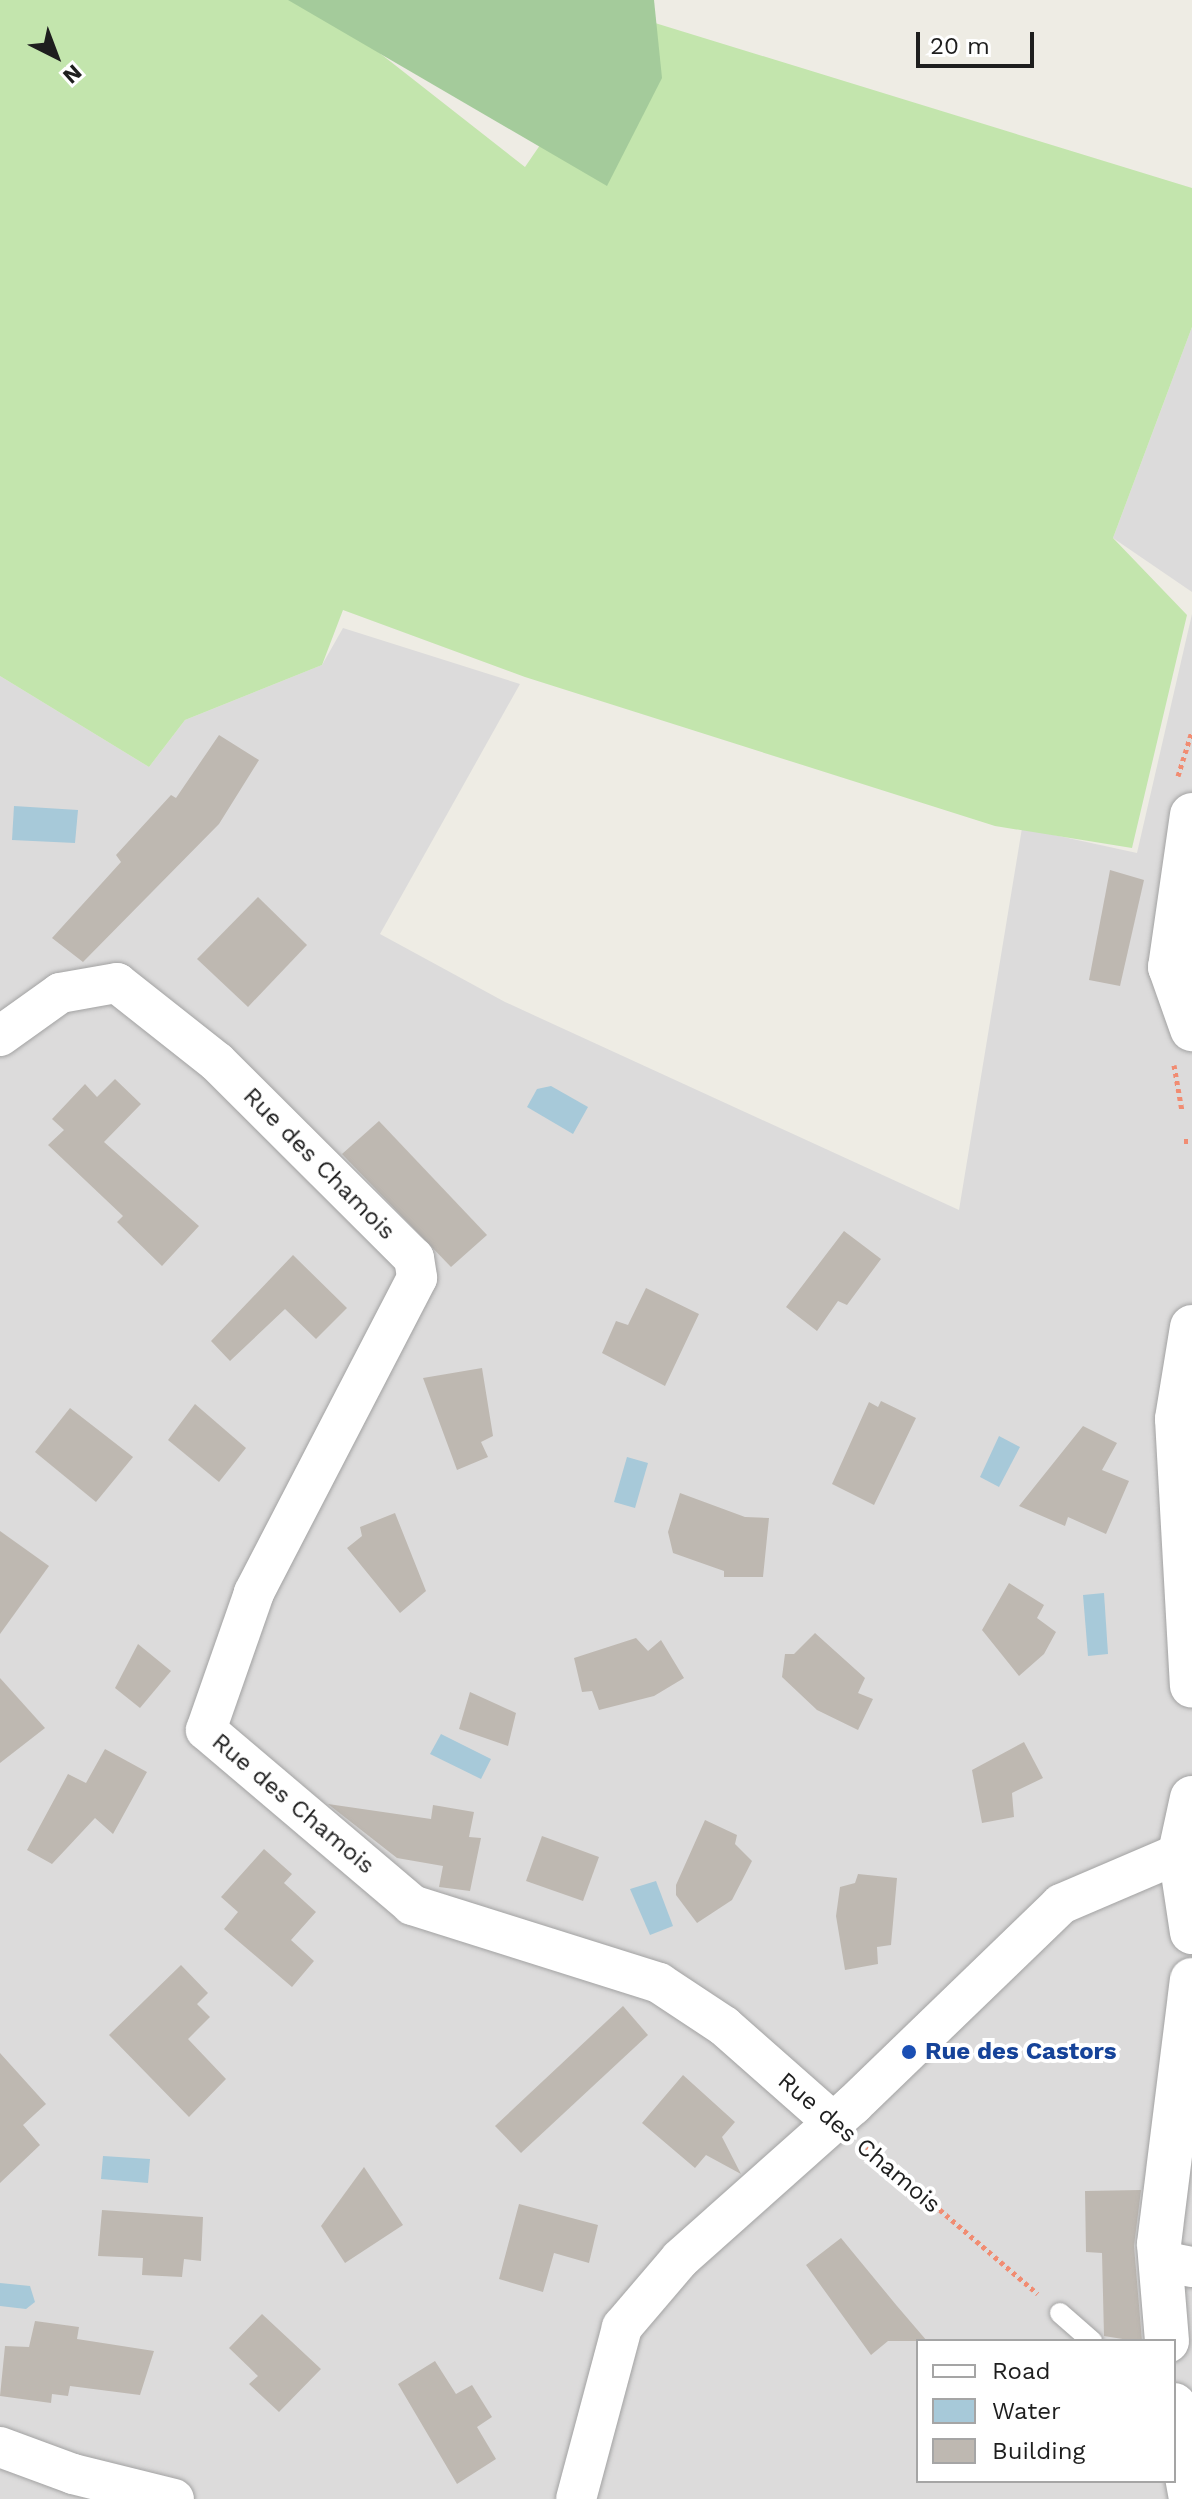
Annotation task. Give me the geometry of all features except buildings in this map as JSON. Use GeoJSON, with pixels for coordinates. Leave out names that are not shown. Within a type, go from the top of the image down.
{"type":"FeatureCollection","features":[{"type":"Feature","properties":{"kind":"street"},"geometry":{"type":"LineString","coordinates":[[1192,815],[1170,967],[1192,1029]]}},
{"type":"Feature","properties":{"kind":"street","name":"Rue des Chamois"},"geometry":{"type":"LineString","coordinates":[[0,1036],[60,993],[117,983],[217,1062],[414,1258],[417,1278],[254,1593],[206,1730],[412,1905],[659,1983],[724,2026],[834,2123]]}},
{"type":"Feature","properties":{"kind":"street"},"geometry":{"type":"LineString","coordinates":[[1192,1327],[1177,1419],[1192,1686]]}},
{"type":"Feature","properties":{"kind":"street"},"geometry":{"type":"LineString","coordinates":[[1192,1798],[1180,1853],[1192,1932]]}},
{"type":"Feature","properties":{"kind":"street"},"geometry":{"type":"LineString","coordinates":[[576,2499],[622,2327],[680,2259],[834,2123],[1061,1904],[1180,1853]]}},
{"type":"Feature","properties":{"kind":"street"},"geometry":{"type":"LineString","coordinates":[[1167,2339],[1177,2264],[1178,2059],[1192,1980]]}},
{"type":"Feature","properties":{"kind":"street"},"geometry":{"type":"LineString","coordinates":[[1176,2416],[1191,2499]]}},
{"type":"Feature","properties":{"kind":"street"},"geometry":{"type":"LineString","coordinates":[[0,2447],[73,2474],[174,2499]]}},
{"type":"Feature","properties":{"kind":"lane"},"geometry":{"type":"LineString","coordinates":[[1060,2313],[1090,2339]]}},
{"type":"Feature","properties":{"kind":"path"},"geometry":{"type":"LineString","coordinates":[[1184,1141],[1192,1141]]}},
{"type":"Feature","properties":{"kind":"path","name":"Rue des Chamois"},"geometry":{"type":"LineString","coordinates":[[834,2123],[1060,2313]]}},
{"type":"Feature","properties":{"kind":"shaded area"},"geometry":{"type":"Polygon","coordinates":[[[1192,327],[1192,592],[1113,538],[1192,327]]]}},
{"type":"Feature","properties":{"kind":"shaded area"},"geometry":{"type":"Polygon","coordinates":[[[1192,614],[1192,2499],[0,2499],[0,676],[149,767],[185,720],[322,665],[343,628],[520,684],[380,934],[505,1002],[959,1210],[1022,828],[1137,853],[1192,614]]]}},
{"type":"Feature","properties":{"kind":"green space"},"geometry":{"type":"Polygon","coordinates":[[[0,0],[312,0],[525,167],[629,15],[1192,188],[1192,327],[1113,538],[1187,615],[1132,848],[995,826],[525,677],[343,610],[322,665],[185,720],[149,767],[0,676],[0,0]]]}},
{"type":"Feature","properties":{"kind":"green space"},"geometry":{"type":"Polygon","coordinates":[[[288,0],[654,0],[662,78],[607,186],[288,0]]]}},
{"type":"Feature","properties":{"kind":"water"},"geometry":{"type":"Polygon","coordinates":[[[14,806],[78,810],[75,843],[12,840],[14,806]]]}},
{"type":"Feature","properties":{"kind":"water"},"geometry":{"type":"Polygon","coordinates":[[[551,1086],[588,1107],[573,1134],[527,1107],[537,1089],[551,1086]]]}},
{"type":"Feature","properties":{"kind":"water"},"geometry":{"type":"Polygon","coordinates":[[[999,1436],[1020,1447],[999,1487],[980,1477],[999,1436]]]}},
{"type":"Feature","properties":{"kind":"water"},"geometry":{"type":"Polygon","coordinates":[[[627,1457],[648,1463],[635,1508],[614,1502],[627,1457]]]}},
{"type":"Feature","properties":{"kind":"water"},"geometry":{"type":"Polygon","coordinates":[[[1104,1593],[1108,1654],[1088,1656],[1083,1595],[1104,1593]]]}},
{"type":"Feature","properties":{"kind":"water"},"geometry":{"type":"Polygon","coordinates":[[[441,1734],[491,1759],[481,1779],[430,1754],[441,1734]]]}},
{"type":"Feature","properties":{"kind":"water"},"geometry":{"type":"Polygon","coordinates":[[[656,1881],[673,1926],[650,1935],[630,1889],[656,1881]]]}},
{"type":"Feature","properties":{"kind":"water"},"geometry":{"type":"Polygon","coordinates":[[[103,2156],[150,2159],[148,2183],[101,2179],[103,2156]]]}},
{"type":"Feature","properties":{"kind":"water"},"geometry":{"type":"Polygon","coordinates":[[[0,2283],[30,2286],[35,2302],[26,2309],[0,2306],[0,2283]]]}},
{"type":"Feature","properties":{"kind":"place","name":"Rue des Castors"},"geometry":{"type":"Point","coordinates":[909,2052]}}]}
